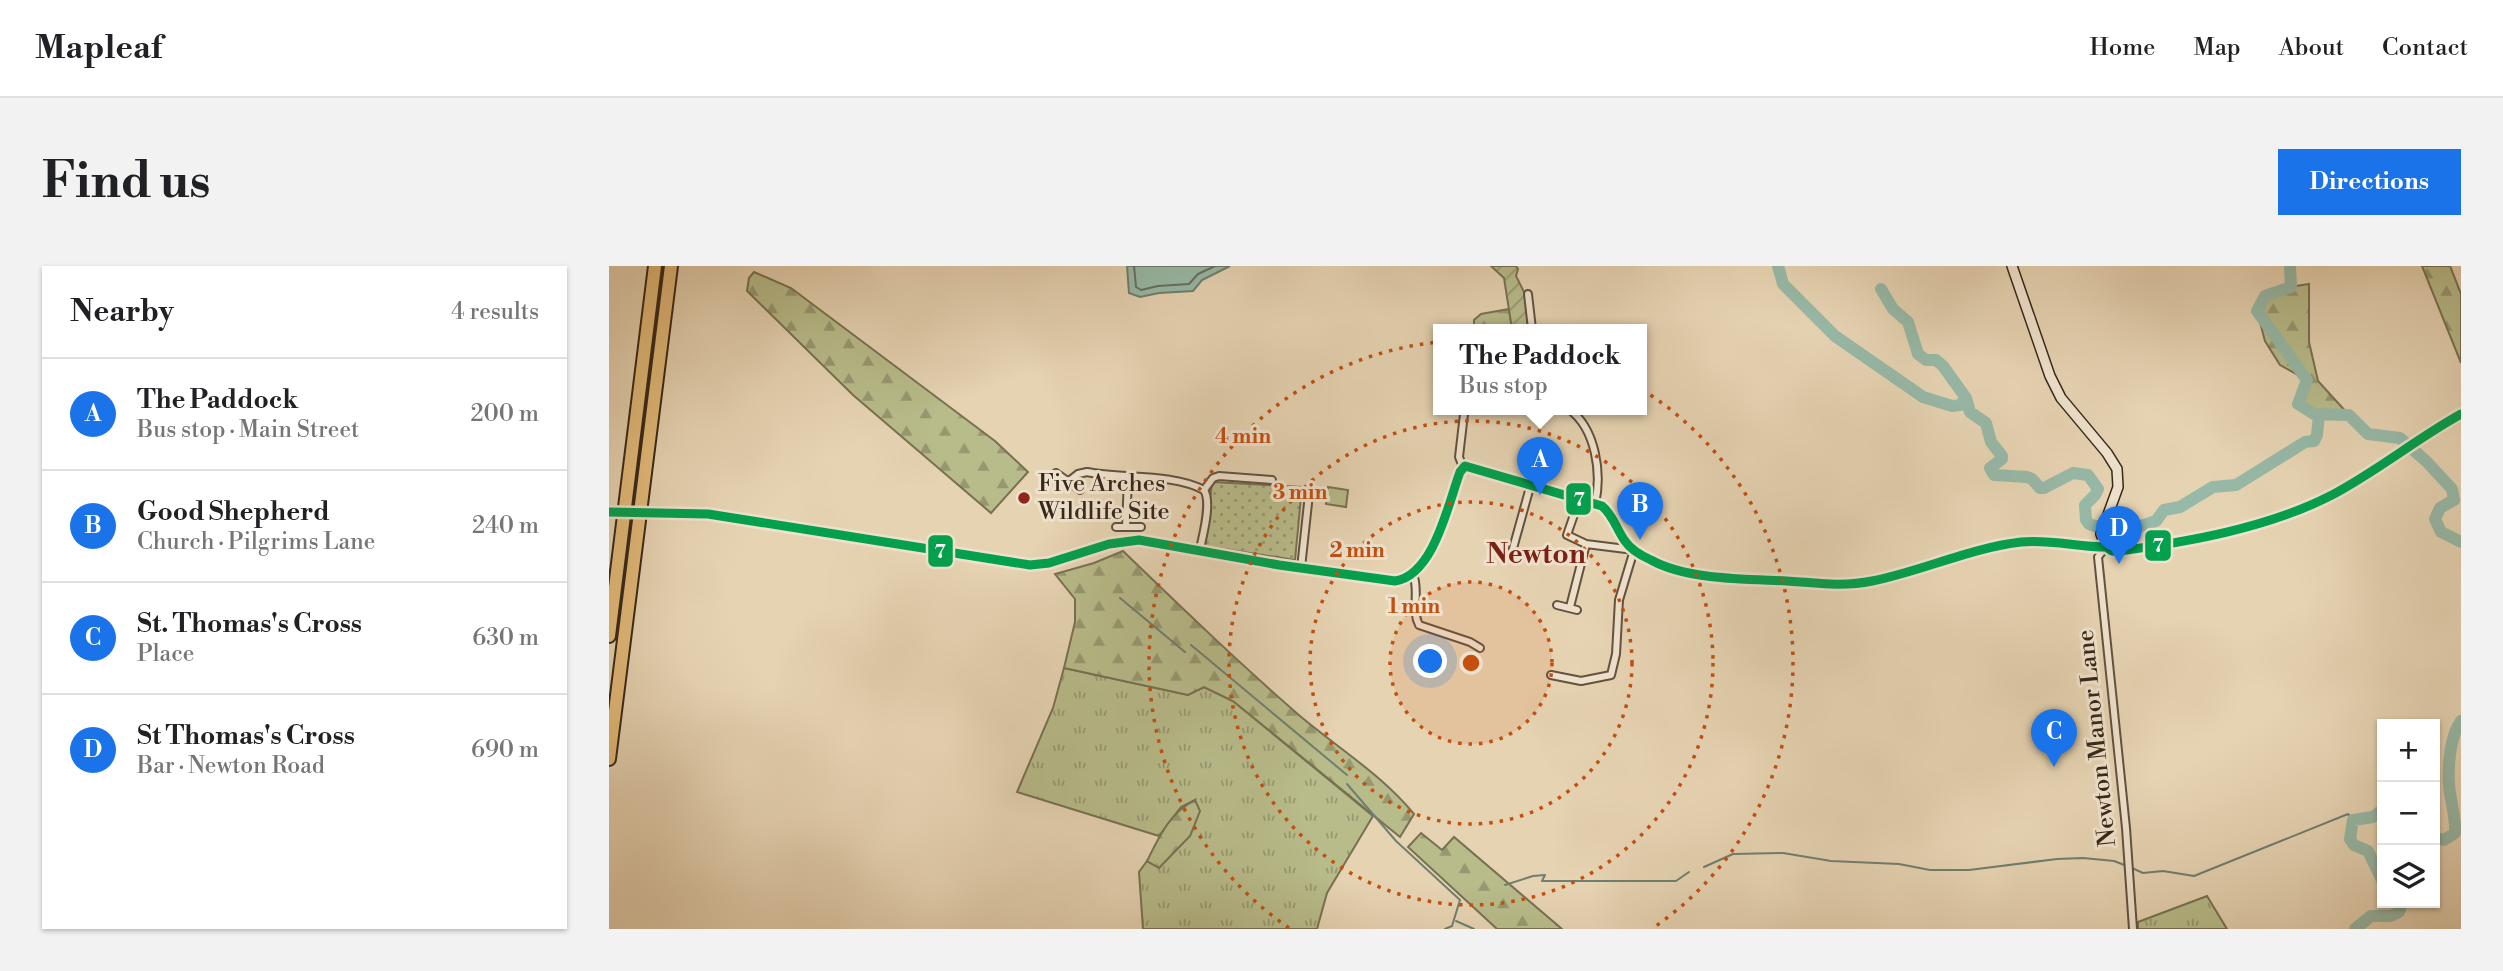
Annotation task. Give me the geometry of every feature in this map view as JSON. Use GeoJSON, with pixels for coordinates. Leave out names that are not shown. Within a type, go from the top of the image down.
{"type":"FeatureCollection","features":[{"type":"Feature","properties":{"kind":"highway"},"geometry":{"type":"LineString","coordinates":[[609,636],[655,266]]}},
{"type":"Feature","properties":{"kind":"highway"},"geometry":{"type":"LineString","coordinates":[[609,759],[671,266]]}},
{"type":"Feature","properties":{"kind":"street"},"geometry":{"type":"LineString","coordinates":[[2012,266],[2050,376],[2061,398],[2117,469],[2118,487],[2101,534],[2106,547]]}},
{"type":"Feature","properties":{"kind":"street"},"geometry":{"type":"LineString","coordinates":[[1528,294],[1531,324]]}},
{"type":"Feature","properties":{"kind":"street"},"geometry":{"type":"LineString","coordinates":[[1464,415],[1459,457],[1465,467],[1595,504],[1608,512],[1626,543],[1663,567],[1689,573],[1744,579],[1849,584],[1872,581],[2022,542],[2106,547],[2112,551],[2133,550],[2237,530],[2274,519],[2329,496],[2461,415]]}},
{"type":"Feature","properties":{"kind":"street"},"geometry":{"type":"LineString","coordinates":[[1575,415],[1590,438],[1597,461],[1599,478],[1595,504]]}},
{"type":"Feature","properties":{"kind":"street"},"geometry":{"type":"LineString","coordinates":[[609,512],[709,514],[1030,565],[1049,563],[1116,542],[1139,540],[1387,581],[1402,580],[1413,574],[1430,554],[1465,467]]}},
{"type":"Feature","properties":{"kind":"street"},"geometry":{"type":"LineString","coordinates":[[1069,481],[1078,474],[1087,472],[1155,479],[1196,486],[1204,490],[1207,507],[1200,549]]}},
{"type":"Feature","properties":{"kind":"street"},"geometry":{"type":"LineString","coordinates":[[1056,473],[1080,490]]}},
{"type":"Feature","properties":{"kind":"street"},"geometry":{"type":"LineString","coordinates":[[1204,490],[1213,478],[1219,475],[1272,480]]}},
{"type":"Feature","properties":{"kind":"street"},"geometry":{"type":"LineString","coordinates":[[1126,527],[1128,478]]}},
{"type":"Feature","properties":{"kind":"street"},"geometry":{"type":"LineString","coordinates":[[1512,552],[1530,487]]}},
{"type":"Feature","properties":{"kind":"street"},"geometry":{"type":"LineString","coordinates":[[1301,568],[1309,494],[1319,494]]}},
{"type":"Feature","properties":{"kind":"street"},"geometry":{"type":"LineString","coordinates":[[1579,500],[1567,535],[1585,544],[1635,550]]}},
{"type":"Feature","properties":{"kind":"street"},"geometry":{"type":"LineString","coordinates":[[1116,527],[1141,527]]}},
{"type":"Feature","properties":{"kind":"street"},"geometry":{"type":"LineString","coordinates":[[1570,607],[1585,544]]}},
{"type":"Feature","properties":{"kind":"street","name":"Newton Manor Lane"},"geometry":{"type":"LineString","coordinates":[[2106,547],[2098,559],[2133,929]]}},
{"type":"Feature","properties":{"kind":"street"},"geometry":{"type":"LineString","coordinates":[[1551,675],[1581,681],[1611,675],[1616,654],[1619,600],[1635,550]]}},
{"type":"Feature","properties":{"kind":"street"},"geometry":{"type":"LineString","coordinates":[[1413,574],[1417,584],[1416,616],[1419,625],[1480,648]]}},
{"type":"Feature","properties":{"kind":"street"},"geometry":{"type":"LineString","coordinates":[[1557,606],[1577,610]]}},
{"type":"Feature","properties":{"kind":"green space"},"geometry":{"type":"Polygon","coordinates":[[[1491,266],[1516,266],[1518,269],[1516,276],[1524,292],[1529,324],[1511,324],[1504,278],[1491,266]]]}},
{"type":"Feature","properties":{"kind":"green space"},"geometry":{"type":"Polygon","coordinates":[[[2422,266],[2450,266],[2461,294],[2461,363],[2422,266]]]}},
{"type":"Feature","properties":{"kind":"green space"},"geometry":{"type":"Polygon","coordinates":[[[754,272],[791,288],[995,441],[1028,472],[991,513],[853,395],[747,291],[749,278],[754,272]]]}},
{"type":"Feature","properties":{"kind":"green space"},"geometry":{"type":"Polygon","coordinates":[[[2309,284],[2309,342],[2318,381],[2349,415],[2314,414],[2298,404],[2307,380],[2280,365],[2265,341],[2257,311],[2262,304],[2279,291],[2309,284]]]}},
{"type":"Feature","properties":{"kind":"green space"},"geometry":{"type":"Polygon","coordinates":[[[1509,309],[1511,324],[1474,324],[1474,320],[1481,314],[1509,309]]]}},
{"type":"Feature","properties":{"kind":"green space"},"geometry":{"type":"Polygon","coordinates":[[[1212,482],[1302,487],[1295,560],[1205,546],[1212,482]]]}},
{"type":"Feature","properties":{"kind":"green space"},"geometry":{"type":"Polygon","coordinates":[[[1328,487],[1348,490],[1346,507],[1326,504],[1328,487]]]}},
{"type":"Feature","properties":{"kind":"green space"},"geometry":{"type":"Polygon","coordinates":[[[1123,551],[1277,696],[1374,774],[1401,800],[1414,814],[1400,837],[1233,701],[1204,687],[1188,695],[1064,668],[1075,622],[1075,599],[1055,574],[1123,551]]]}},
{"type":"Feature","properties":{"kind":"green space"},"geometry":{"type":"Polygon","coordinates":[[[1064,668],[1188,695],[1204,687],[1233,701],[1373,816],[1327,893],[1317,929],[1143,929],[1139,872],[1147,861],[1159,867],[1195,800],[1181,807],[1159,836],[1017,792],[1053,708],[1064,668]]]}},
{"type":"Feature","properties":{"kind":"green space"},"geometry":{"type":"Polygon","coordinates":[[[1195,800],[1200,811],[1190,836],[1159,868],[1147,861],[1172,818],[1195,800]]]}},
{"type":"Feature","properties":{"kind":"green space"},"geometry":{"type":"Polygon","coordinates":[[[1421,833],[1442,850],[1454,837],[1562,929],[1497,929],[1408,847],[1421,833]]]}},
{"type":"Feature","properties":{"kind":"green space"},"geometry":{"type":"Polygon","coordinates":[[[2207,896],[2227,929],[2138,929],[2138,922],[2207,896]]]}},
{"type":"Feature","properties":{"kind":"water"},"geometry":{"type":"Polygon","coordinates":[[[1127,266],[1230,266],[1202,280],[1193,291],[1140,297],[1129,293],[1127,266]]]}},
{"type":"Feature","properties":{"kind":"waterway"},"geometry":{"type":"LineString","coordinates":[[1778,266],[1783,284],[1835,336],[1923,397],[1952,406],[1960,405],[1966,398],[1970,412],[1986,423],[1991,442],[2002,456],[2002,459],[1990,468],[1994,475],[2027,477],[2040,488],[2073,473],[2088,475],[2098,489],[2085,505],[2086,520],[2098,527]]}},
{"type":"Feature","properties":{"kind":"waterway"},"geometry":{"type":"LineString","coordinates":[[2290,266],[2291,287],[2265,296],[2257,311],[2307,380],[2298,404],[2314,414],[2349,415],[2368,434],[2400,438],[2452,489],[2454,500],[2440,508],[2435,519],[2441,532],[2461,542]]}},
{"type":"Feature","properties":{"kind":"waterway"},"geometry":{"type":"LineString","coordinates":[[1881,289],[1893,309],[1908,322],[1918,354],[1926,360],[1936,360],[1943,366],[1966,398]]}},
{"type":"Feature","properties":{"kind":"waterway"},"geometry":{"type":"LineString","coordinates":[[2111,530],[2115,531],[2125,524],[2138,527],[2156,521],[2164,510],[2180,507],[2213,487],[2236,485],[2305,442],[2314,441],[2319,415]]}},
{"type":"Feature","properties":{"kind":"waterway"},"geometry":{"type":"LineString","coordinates":[[1120,598],[1185,652]]}},
{"type":"Feature","properties":{"kind":"waterway"},"geometry":{"type":"LineString","coordinates":[[1191,645],[1347,775]]}},
{"type":"Feature","properties":{"kind":"waterway"},"geometry":{"type":"LineString","coordinates":[[2440,839],[2444,840],[2455,833],[2449,768],[2452,743],[2461,721]]}},
{"type":"Feature","properties":{"kind":"waterway"},"geometry":{"type":"LineString","coordinates":[[1347,784],[1396,841],[1460,900],[1452,926],[1445,929]]}},
{"type":"Feature","properties":{"kind":"waterway"},"geometry":{"type":"LineString","coordinates":[[2132,868],[2143,873],[2163,871],[2194,876],[2348,814],[2353,820]]}},
{"type":"Feature","properties":{"kind":"waterway"},"geometry":{"type":"LineString","coordinates":[[2377,814],[2353,820],[2350,839],[2354,845],[2368,851],[2377,870]]}},
{"type":"Feature","properties":{"kind":"waterway"},"geometry":{"type":"LineString","coordinates":[[1704,867],[1733,854],[1783,853],[1831,861],[1899,864],[1930,870],[1969,870],[2083,858],[2114,861],[2127,866]]}},
{"type":"Feature","properties":{"kind":"waterway"},"geometry":{"type":"LineString","coordinates":[[1505,885],[1545,875],[1542,881],[1676,881],[1689,872]]}},
{"type":"Feature","properties":{"kind":"waterway"},"geometry":{"type":"LineString","coordinates":[[2355,929],[2371,916],[2391,916],[2399,912],[2400,908]]}},
{"type":"Feature","properties":{"kind":"waterway"},"geometry":{"type":"LineString","coordinates":[[1456,921],[1474,929]]}},
{"type":"Feature","properties":{"kind":"transit line","name":"7"},"geometry":{"type":"LineString","coordinates":[[609,512],[708,514],[1030,565],[1049,563],[1109,544],[1139,540],[1279,565],[1395,581],[1408,576],[1430,552],[1460,472],[1465,466],[1602,506],[1630,547],[1665,567],[1717,577],[1851,584],[1891,577],[1983,549],[2021,542],[2106,547],[2119,551],[2199,538],[2254,525],[2330,496],[2461,414]]}},
{"type":"Feature","properties":{"kind":"place","name":"The Paddock"},"geometry":{"type":"Point","coordinates":[1540,495]}},
{"type":"Feature","properties":{"kind":"place","name":"Five Arches Wildlife Site"},"geometry":{"type":"Point","coordinates":[1024,498]}},
{"type":"Feature","properties":{"kind":"place","name":"Good Shepherd"},"geometry":{"type":"Point","coordinates":[1640,540]}},
{"type":"Feature","properties":{"kind":"place","name":"St Thomas's Cross"},"geometry":{"type":"Point","coordinates":[2119,564]}},
{"type":"Feature","properties":{"kind":"place","name":"St. Thomas's Cross"},"geometry":{"type":"Point","coordinates":[2054,767]}},
{"type":"Feature","properties":{"kind":"district","name":"Newton"},"geometry":{"type":"Point","coordinates":[1536,554]}}]}
